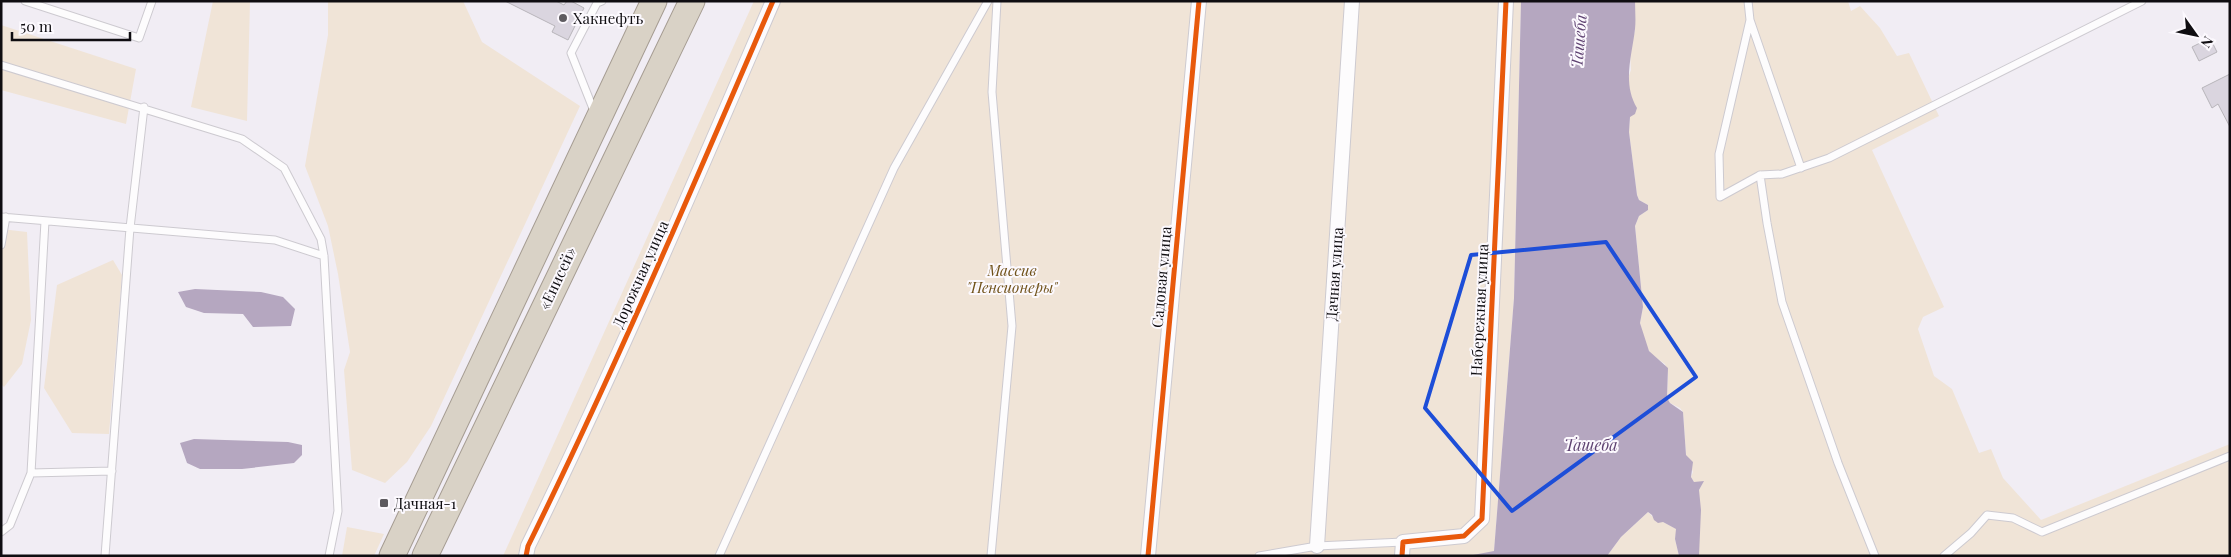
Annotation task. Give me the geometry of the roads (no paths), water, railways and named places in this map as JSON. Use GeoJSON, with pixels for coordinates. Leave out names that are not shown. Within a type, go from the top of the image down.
{"type":"FeatureCollection","features":[{"type":"Feature","properties":{"kind":"highway","name":"«Енисей»"},"geometry":{"type":"LineString","coordinates":[[392,556],[597,118],[654,1]]}},
{"type":"Feature","properties":{"kind":"highway","name":"«Енисей»"},"geometry":{"type":"LineString","coordinates":[[425,556],[692,1]]}},
{"type":"Feature","properties":{"kind":"street","name":"Дорожная улица"},"geometry":{"type":"LineString","coordinates":[[526,556],[528,546],[559,484],[677,224],[773,1]]}},
{"type":"Feature","properties":{"kind":"street","name":"Садовая улица"},"geometry":{"type":"LineString","coordinates":[[1148,556],[1200,1]]}},
{"type":"Feature","properties":{"kind":"street","name":"Дачная улица"},"geometry":{"type":"LineString","coordinates":[[1317,546],[1352,1]]}},
{"type":"Feature","properties":{"kind":"street","name":"Набережная улица"},"geometry":{"type":"LineString","coordinates":[[1403,542],[1464,536],[1482,519],[1506,1]]}},
{"type":"Feature","properties":{"kind":"street"},"geometry":{"type":"LineString","coordinates":[[1402,556],[1403,542]]}},
{"type":"Feature","properties":{"kind":"lane"},"geometry":{"type":"LineString","coordinates":[[26,1],[139,38],[152,1]]}},
{"type":"Feature","properties":{"kind":"lane"},"geometry":{"type":"LineString","coordinates":[[597,118],[571,53],[597,3],[602,1]]}},
{"type":"Feature","properties":{"kind":"lane"},"geometry":{"type":"LineString","coordinates":[[719,556],[894,168],[988,1]]}},
{"type":"Feature","properties":{"kind":"lane"},"geometry":{"type":"LineString","coordinates":[[991,556],[1012,326],[992,92],[998,1]]}},
{"type":"Feature","properties":{"kind":"lane"},"geometry":{"type":"LineString","coordinates":[[1748,1],[1750,20],[1801,168]]}},
{"type":"Feature","properties":{"kind":"lane"},"geometry":{"type":"LineString","coordinates":[[1750,20],[1719,154],[1720,197],[1760,175],[1782,174],[1829,158],[2142,1]]}},
{"type":"Feature","properties":{"kind":"lane"},"geometry":{"type":"LineString","coordinates":[[1,65],[144,107],[242,139],[284,168],[321,239],[324,256],[338,511],[329,556]]}},
{"type":"Feature","properties":{"kind":"lane"},"geometry":{"type":"LineString","coordinates":[[106,556],[130,228],[144,107]]}},
{"type":"Feature","properties":{"kind":"lane"},"geometry":{"type":"LineString","coordinates":[[1760,175],[1782,302],[1838,464],[1875,556]]}},
{"type":"Feature","properties":{"kind":"lane"},"geometry":{"type":"LineString","coordinates":[[1,245],[4,217],[275,240],[324,256]]}},
{"type":"Feature","properties":{"kind":"lane"},"geometry":{"type":"LineString","coordinates":[[1,532],[10,525],[31,473],[45,221]]}},
{"type":"Feature","properties":{"kind":"lane"},"geometry":{"type":"LineString","coordinates":[[1944,556],[1971,533],[1987,515],[2013,518],[2042,532],[2230,456]]}},
{"type":"Feature","properties":{"kind":"lane"},"geometry":{"type":"LineString","coordinates":[[31,473],[112,471]]}},
{"type":"Feature","properties":{"kind":"lane"},"geometry":{"type":"LineString","coordinates":[[1259,556],[1317,546],[1403,542]]}},
{"type":"Feature","properties":{"kind":"water","name":"Ташеба"},"geometry":{"type":"Polygon","coordinates":[[[1521,1],[1635,1],[1635,26],[1629,79],[1632,99],[1637,108],[1635,114],[1630,117],[1629,132],[1637,195],[1639,200],[1648,205],[1648,210],[1639,216],[1635,226],[1643,307],[1640,323],[1649,351],[1668,368],[1667,398],[1670,403],[1683,412],[1686,455],[1693,462],[1691,477],[1694,482],[1704,481],[1699,490],[1701,510],[1699,556],[1679,556],[1675,539],[1676,529],[1663,522],[1658,523],[1648,512],[1621,537],[1607,556],[1468,556],[1494,551],[1514,298],[1521,1]]]}},
{"type":"Feature","properties":{"kind":"water"},"geometry":{"type":"Polygon","coordinates":[[[195,289],[261,292],[283,297],[295,309],[291,326],[253,327],[243,314],[204,313],[186,307],[178,292],[195,289]]]}},
{"type":"Feature","properties":{"kind":"water"},"geometry":{"type":"Polygon","coordinates":[[[194,439],[288,442],[302,445],[302,455],[294,463],[242,469],[200,469],[187,463],[180,443],[194,439]]]}},
{"type":"Feature","properties":{"kind":"place","name":"Хакнефть"},"geometry":{"type":"Point","coordinates":[563,18]}},
{"type":"Feature","properties":{"kind":"place","name":"Дачная-1"},"geometry":{"type":"Point","coordinates":[384,503]}},
{"type":"Feature","properties":{"kind":"park label","name":"Массив \"Пенсионеры\""},"geometry":{"type":"Point","coordinates":[1012,278]}}]}
